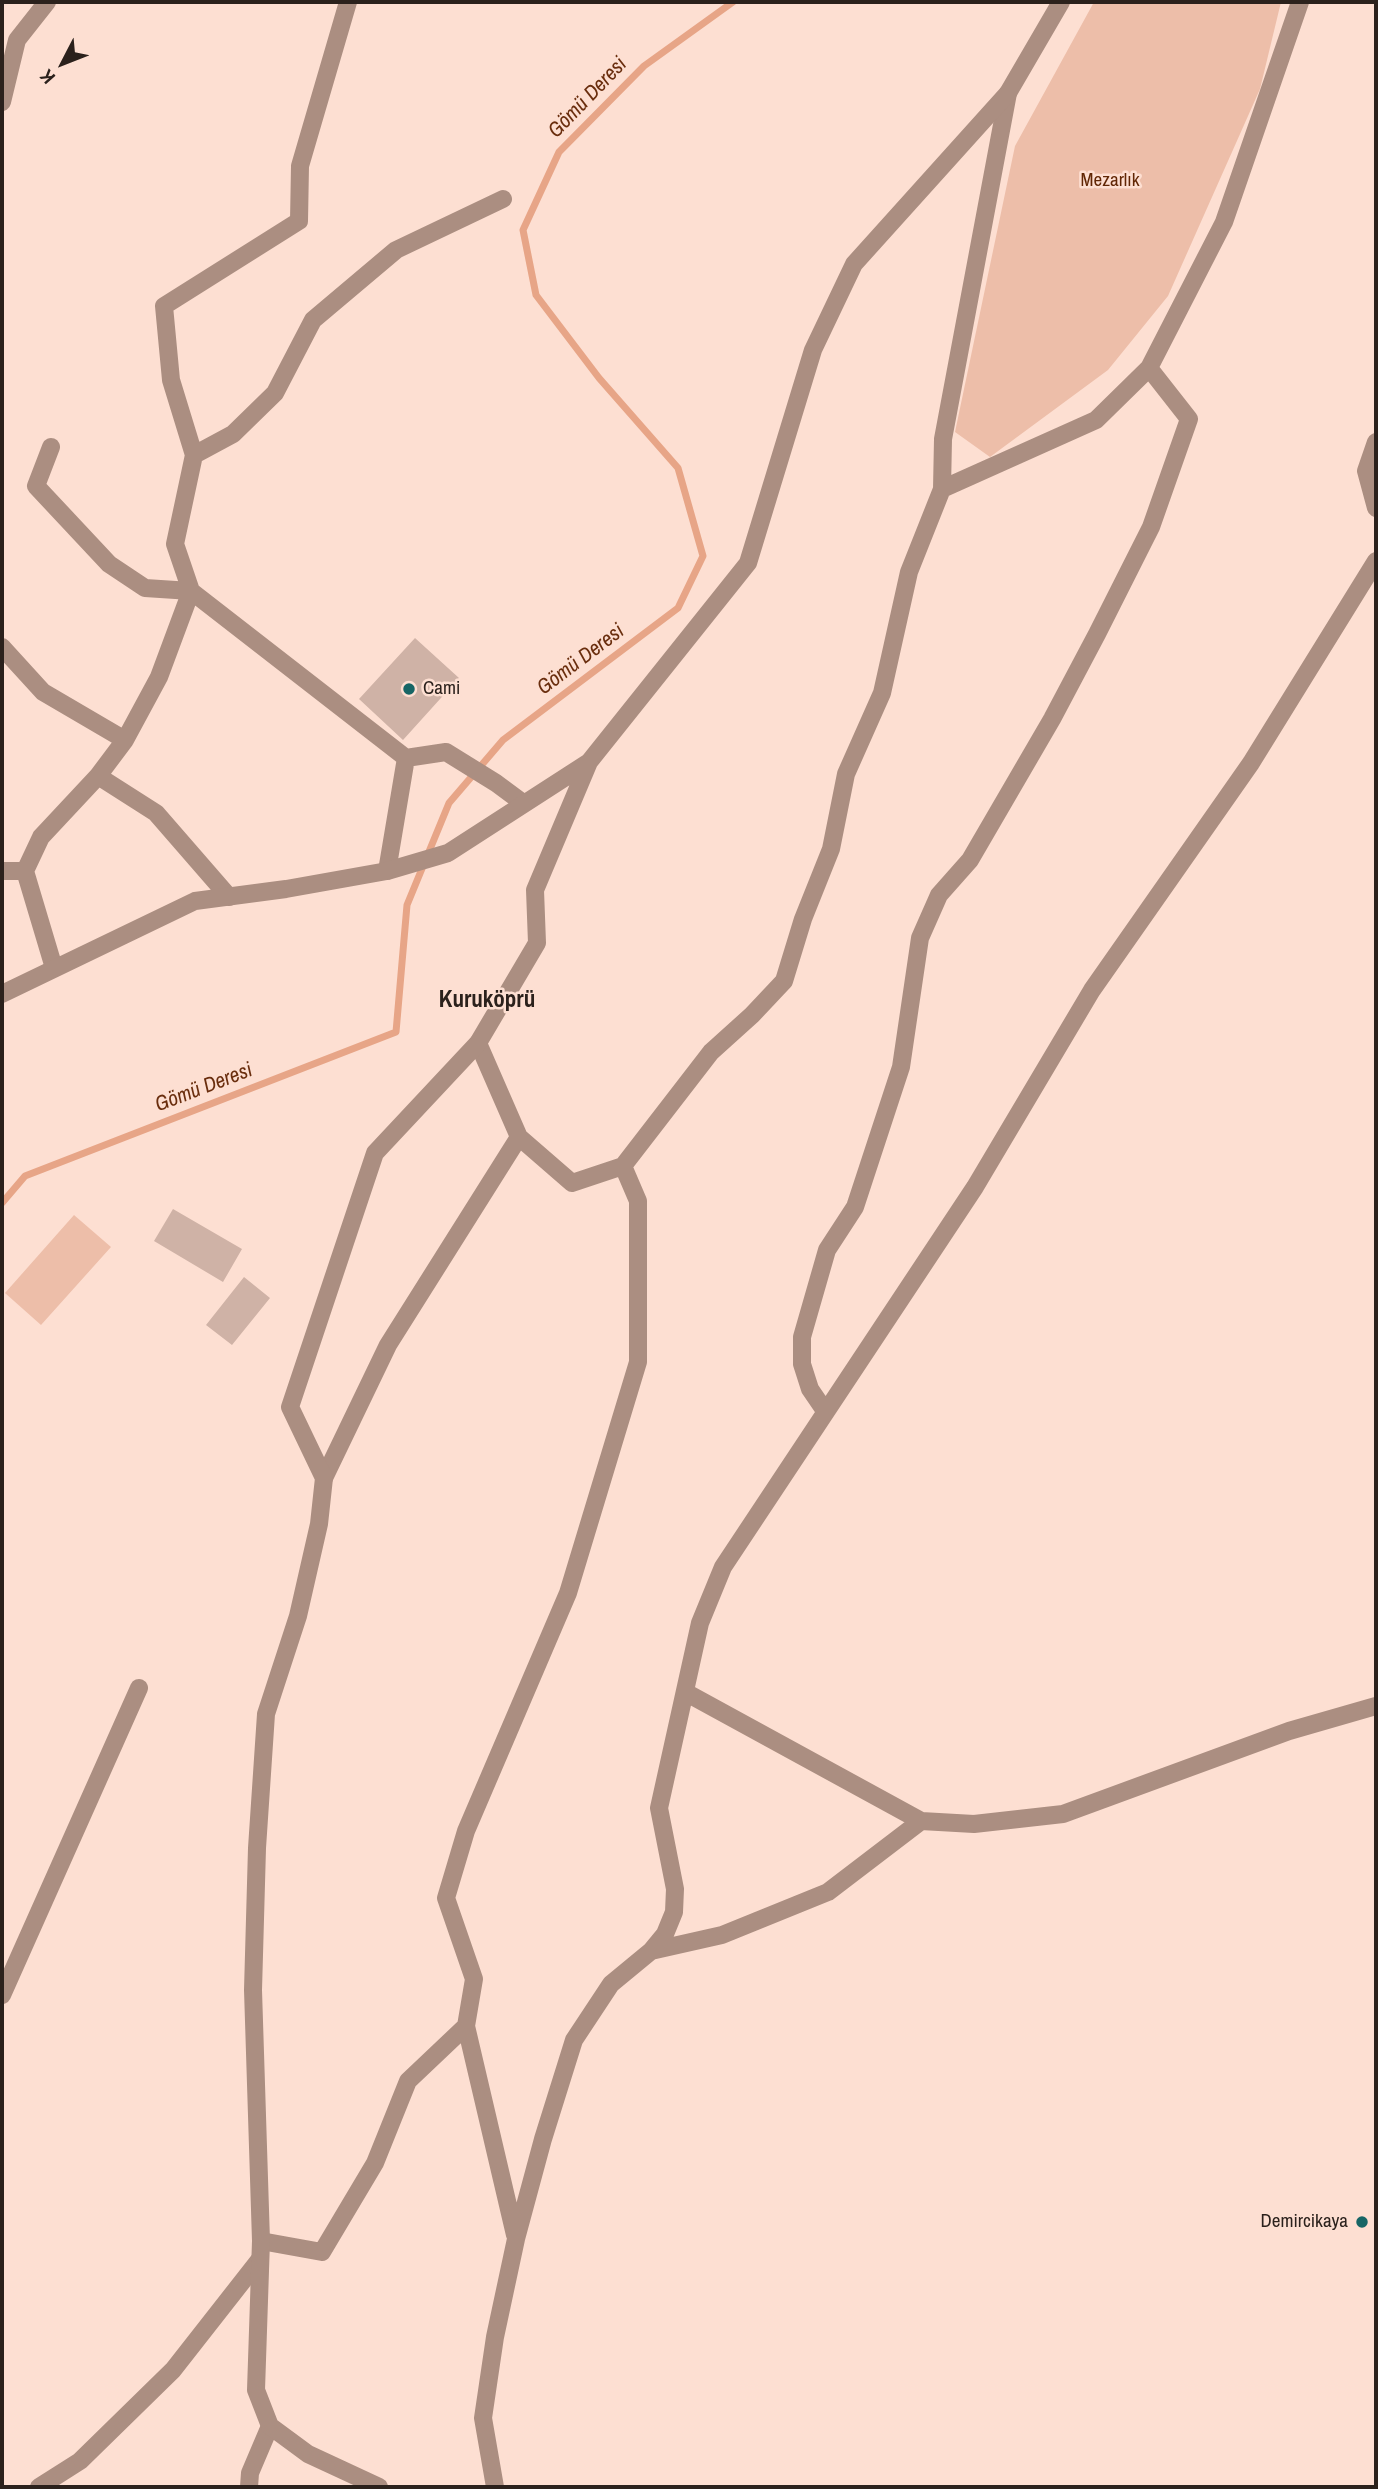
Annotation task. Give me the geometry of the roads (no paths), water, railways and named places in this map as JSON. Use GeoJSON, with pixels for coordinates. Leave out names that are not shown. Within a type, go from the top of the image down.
{"type":"FeatureCollection","features":[{"type":"Feature","properties":{"kind":"street"},"geometry":{"type":"LineString","coordinates":[[2,102],[17,40],[47,2]]}},
{"type":"Feature","properties":{"kind":"street"},"geometry":{"type":"LineString","coordinates":[[348,2],[300,166],[299,220],[164,306],[171,380],[194,455],[175,544],[191,591],[406,758],[446,752],[523,803]]}},
{"type":"Feature","properties":{"kind":"street"},"geometry":{"type":"LineString","coordinates":[[942,489],[1096,420],[1149,368],[1224,222],[1300,2]]}},
{"type":"Feature","properties":{"kind":"street"},"geometry":{"type":"LineString","coordinates":[[324,1478],[290,1407],[375,1153],[478,1043],[537,943],[535,890],[589,762],[748,563],[813,350],[854,264],[1008,93],[1056,6]]}},
{"type":"Feature","properties":{"kind":"street"},"geometry":{"type":"LineString","coordinates":[[478,1043],[519,1137],[572,1183],[624,1166],[711,1052],[752,1015],[783,981],[803,919],[831,849],[846,774],[881,693],[909,572],[942,489],[943,439],[1008,93]]}},
{"type":"Feature","properties":{"kind":"street"},"geometry":{"type":"LineString","coordinates":[[194,455],[233,434],[275,393],[313,320],[396,250],[503,199]]}},
{"type":"Feature","properties":{"kind":"street"},"geometry":{"type":"LineString","coordinates":[[825,1411],[810,1389],[802,1363],[802,1337],[827,1250],[855,1207],[901,1067],[920,938],[939,895],[970,860],[1052,719],[1097,634],[1151,527],[1189,419],[1149,368]]}},
{"type":"Feature","properties":{"kind":"street"},"geometry":{"type":"LineString","coordinates":[[1376,442],[1366,471],[1376,508]]}},
{"type":"Feature","properties":{"kind":"street"},"geometry":{"type":"LineString","coordinates":[[51,447],[36,486],[109,564],[145,588],[191,591]]}},
{"type":"Feature","properties":{"kind":"street"},"geometry":{"type":"LineString","coordinates":[[495,2487],[483,2418],[495,2337],[516,2239],[542,2139],[574,2040],[611,1984],[651,1951],[665,1934],[674,1912],[675,1889],[659,1808],[700,1623],[723,1567],[975,1187],[1092,990],[1251,763],[1376,561]]}},
{"type":"Feature","properties":{"kind":"street"},"geometry":{"type":"LineString","coordinates":[[54,968],[25,871],[41,837],[98,776],[125,740],[159,677],[191,591]]}},
{"type":"Feature","properties":{"kind":"street"},"geometry":{"type":"LineString","coordinates":[[2,646],[43,692],[125,740]]}},
{"type":"Feature","properties":{"kind":"street"},"geometry":{"type":"LineString","coordinates":[[387,871],[406,758]]}},
{"type":"Feature","properties":{"kind":"street"},"geometry":{"type":"LineString","coordinates":[[2,994],[195,901],[286,889],[387,871],[448,853],[589,762]]}},
{"type":"Feature","properties":{"kind":"street"},"geometry":{"type":"LineString","coordinates":[[98,776],[156,813],[229,897]]}},
{"type":"Feature","properties":{"kind":"street"},"geometry":{"type":"LineString","coordinates":[[2,871],[25,871]]}},
{"type":"Feature","properties":{"kind":"street"},"geometry":{"type":"LineString","coordinates":[[379,2487],[308,2454],[270,2426],[256,2390],[260,2250],[253,1990],[257,1848],[266,1714],[298,1616],[319,1524],[324,1478],[388,1345],[519,1137]]}},
{"type":"Feature","properties":{"kind":"street"},"geometry":{"type":"LineString","coordinates":[[516,2239],[466,2026],[474,1979],[446,1898],[467,1831],[568,1593],[638,1362],[638,1201],[624,1166]]}},
{"type":"Feature","properties":{"kind":"street"},"geometry":{"type":"LineString","coordinates":[[2,1995],[139,1688]]}},
{"type":"Feature","properties":{"kind":"street"},"geometry":{"type":"LineString","coordinates":[[685,1692],[921,1821],[974,1824],[1063,1814],[1289,1731],[1376,1706]]}},
{"type":"Feature","properties":{"kind":"street"},"geometry":{"type":"LineString","coordinates":[[651,1951],[722,1935],[828,1892],[921,1821]]}},
{"type":"Feature","properties":{"kind":"street"},"geometry":{"type":"LineString","coordinates":[[260,2250],[323,2252],[375,2163],[408,2081],[466,2026]]}},
{"type":"Feature","properties":{"kind":"street"},"geometry":{"type":"LineString","coordinates":[[39,2487],[80,2461],[173,2370],[260,2250]]}},
{"type":"Feature","properties":{"kind":"street"},"geometry":{"type":"LineString","coordinates":[[249,2487],[250,2473],[270,2426]]}},
{"type":"Feature","properties":{"kind":"waterway","name":"Gömü Deresi"},"geometry":{"type":"LineString","coordinates":[[2,1203],[25,1176],[396,1032],[407,905],[449,803],[503,740],[678,608],[703,556],[678,468],[599,378],[536,295],[523,230],[559,152],[644,66],[733,2]]}},
{"type":"Feature","properties":{"kind":"place","name":"Cami"},"geometry":{"type":"Point","coordinates":[409,689]}},
{"type":"Feature","properties":{"kind":"place","name":"Demircikaya"},"geometry":{"type":"Point","coordinates":[1362,2222]}},
{"type":"Feature","properties":{"kind":"district","name":"Kuruköprü"},"geometry":{"type":"Point","coordinates":[487,1001]}},
{"type":"Feature","properties":{"kind":"park label","name":"Mezarlık"},"geometry":{"type":"Point","coordinates":[1110,181]}}]}
